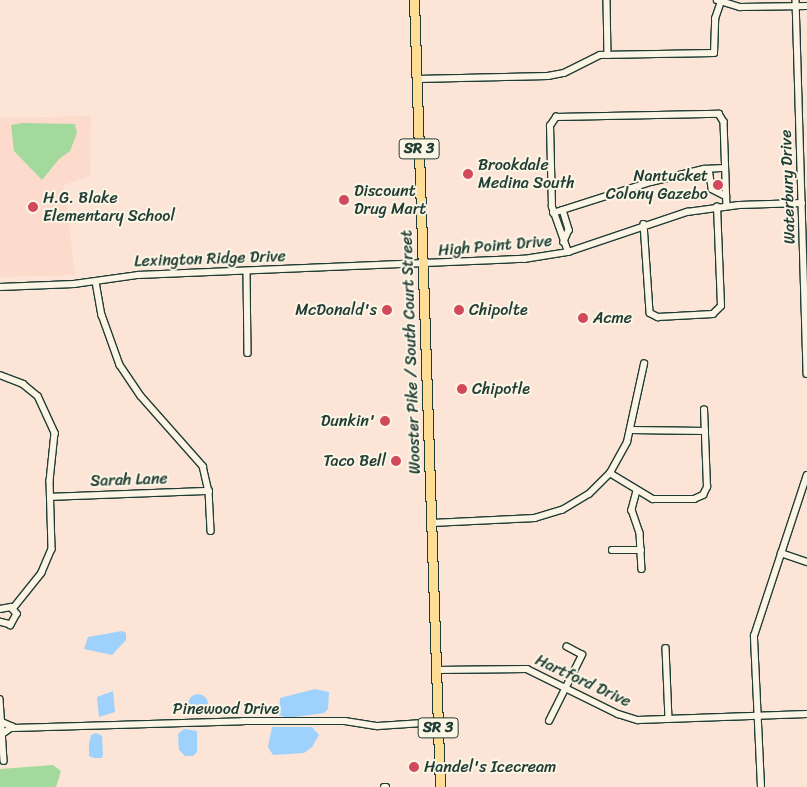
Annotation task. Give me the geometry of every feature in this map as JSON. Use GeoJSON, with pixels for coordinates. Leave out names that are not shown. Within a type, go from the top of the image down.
{"type":"FeatureCollection","features":[{"type":"Feature","properties":{"kind":"main road","name":"Wooster Pike / South Court Street"},"geometry":{"type":"LineString","coordinates":[[414,0],[436,670]]}},
{"type":"Feature","properties":{"kind":"main road","name":"SR 3"},"geometry":{"type":"LineString","coordinates":[[436,670],[440,787]]}},
{"type":"Feature","properties":{"kind":"street"},"geometry":{"type":"LineString","coordinates":[[607,0],[608,55]]}},
{"type":"Feature","properties":{"kind":"street"},"geometry":{"type":"LineString","coordinates":[[416,78],[556,75],[593,57],[714,52],[714,22],[719,1],[740,7],[796,3],[807,6]]}},
{"type":"Feature","properties":{"kind":"street","name":"Waterbury Drive"},"geometry":{"type":"LineString","coordinates":[[796,3],[807,374]]}},
{"type":"Feature","properties":{"kind":"street"},"geometry":{"type":"LineString","coordinates":[[568,252],[553,213],[550,126],[556,117],[719,114],[724,122],[727,206]]}},
{"type":"Feature","properties":{"kind":"street"},"geometry":{"type":"LineString","coordinates":[[800,132],[807,132]]}},
{"type":"Feature","properties":{"kind":"street"},"geometry":{"type":"LineString","coordinates":[[553,213],[651,182],[710,169],[725,168]]}},
{"type":"Feature","properties":{"kind":"street"},"geometry":{"type":"LineString","coordinates":[[710,169],[712,189],[726,196]]}},
{"type":"Feature","properties":{"kind":"street","name":"High Point Drive"},"geometry":{"type":"LineString","coordinates":[[423,266],[499,262],[568,252],[644,224],[718,207],[802,203]]}},
{"type":"Feature","properties":{"kind":"street"},"geometry":{"type":"LineString","coordinates":[[644,224],[650,313],[658,316],[713,314],[721,306],[718,207]]}},
{"type":"Feature","properties":{"kind":"street"},"geometry":{"type":"LineString","coordinates":[[563,210],[569,230],[564,242]]}},
{"type":"Feature","properties":{"kind":"street","name":"Lexington Ridge Drive"},"geometry":{"type":"LineString","coordinates":[[0,287],[96,282],[138,275],[423,266]]}},
{"type":"Feature","properties":{"kind":"street"},"geometry":{"type":"LineString","coordinates":[[247,272],[248,353]]}},
{"type":"Feature","properties":{"kind":"street"},"geometry":{"type":"LineString","coordinates":[[96,282],[102,315],[120,365],[141,396],[200,459],[209,491],[211,531]]}},
{"type":"Feature","properties":{"kind":"street"},"geometry":{"type":"LineString","coordinates":[[432,523],[520,520],[548,515],[584,498],[610,472],[630,430],[644,364]]}},
{"type":"Feature","properties":{"kind":"street"},"geometry":{"type":"LineString","coordinates":[[0,375],[23,384],[38,396],[48,411],[55,433],[50,497],[52,549],[48,561],[14,608]]}},
{"type":"Feature","properties":{"kind":"street"},"geometry":{"type":"LineString","coordinates":[[610,472],[637,491],[657,500],[694,499],[703,495],[707,487],[704,410]]}},
{"type":"Feature","properties":{"kind":"street"},"geometry":{"type":"LineString","coordinates":[[630,430],[705,431]]}},
{"type":"Feature","properties":{"kind":"street"},"geometry":{"type":"LineString","coordinates":[[760,787],[754,636],[807,475]]}},
{"type":"Feature","properties":{"kind":"street","name":"Sarah Lane"},"geometry":{"type":"LineString","coordinates":[[50,497],[209,491]]}},
{"type":"Feature","properties":{"kind":"street"},"geometry":{"type":"LineString","coordinates":[[637,491],[632,510],[640,531],[642,569]]}},
{"type":"Feature","properties":{"kind":"street"},"geometry":{"type":"LineString","coordinates":[[612,550],[641,550]]}},
{"type":"Feature","properties":{"kind":"street"},"geometry":{"type":"LineString","coordinates":[[781,553],[807,562]]}},
{"type":"Feature","properties":{"kind":"street"},"geometry":{"type":"LineString","coordinates":[[0,609],[5,606],[14,608]]}},
{"type":"Feature","properties":{"kind":"street"},"geometry":{"type":"LineString","coordinates":[[0,622],[7,625],[14,623],[17,618],[14,608]]}},
{"type":"Feature","properties":{"kind":"street"},"geometry":{"type":"LineString","coordinates":[[549,721],[582,655],[567,648]]}},
{"type":"Feature","properties":{"kind":"street"},"geometry":{"type":"LineString","coordinates":[[666,648],[669,719]]}},
{"type":"Feature","properties":{"kind":"street","name":"Hartford Drive"},"geometry":{"type":"LineString","coordinates":[[436,670],[519,668],[534,672],[629,718],[669,719],[807,714]]}},
{"type":"Feature","properties":{"kind":"street"},"geometry":{"type":"LineString","coordinates":[[0,699],[4,762]]}},
{"type":"Feature","properties":{"kind":"street","name":"Pinewood Drive"},"geometry":{"type":"LineString","coordinates":[[3,734],[13,728],[243,720],[345,721],[378,726],[438,722]]}},
{"type":"Feature","properties":{"kind":"street"},"geometry":{"type":"LineString","coordinates":[[2,722],[13,728]]}},
{"type":"Feature","properties":{"kind":"shaded area","name":"H.G. Blake Elementary School"},"geometry":{"type":"Polygon","coordinates":[[[91,116],[90,176],[64,185],[75,275],[0,277],[0,118],[91,116]]]}},
{"type":"Feature","properties":{"kind":"green space"},"geometry":{"type":"Polygon","coordinates":[[[22,123],[75,124],[77,133],[70,151],[59,159],[42,180],[14,151],[11,125],[22,123]]]}},
{"type":"Feature","properties":{"kind":"green space"},"geometry":{"type":"Polygon","coordinates":[[[53,765],[61,771],[56,787],[0,787],[0,769],[53,765]]]}},
{"type":"Feature","properties":{"kind":"water"},"geometry":{"type":"Polygon","coordinates":[[[122,631],[126,633],[126,640],[112,655],[84,649],[88,637],[122,631]]]}},
{"type":"Feature","properties":{"kind":"water"},"geometry":{"type":"Polygon","coordinates":[[[315,689],[329,692],[328,709],[324,713],[287,718],[279,715],[280,698],[315,689]]]}},
{"type":"Feature","properties":{"kind":"water"},"geometry":{"type":"Polygon","coordinates":[[[113,691],[115,712],[99,717],[97,697],[113,691]]]}},
{"type":"Feature","properties":{"kind":"water"},"geometry":{"type":"Polygon","coordinates":[[[198,694],[205,697],[208,704],[205,711],[198,714],[191,711],[188,704],[191,697],[198,694]]]}},
{"type":"Feature","properties":{"kind":"water"},"geometry":{"type":"Polygon","coordinates":[[[272,727],[312,727],[319,735],[312,747],[304,753],[273,755],[268,747],[272,727]]]}},
{"type":"Feature","properties":{"kind":"water"},"geometry":{"type":"Polygon","coordinates":[[[184,729],[197,731],[197,752],[193,756],[185,756],[179,750],[178,734],[184,729]]]}},
{"type":"Feature","properties":{"kind":"water"},"geometry":{"type":"Polygon","coordinates":[[[96,733],[102,736],[102,758],[89,756],[91,735],[96,733]]]}},
{"type":"Feature","properties":{"kind":"place","name":"Brookdale Medina South"},"geometry":{"type":"Point","coordinates":[468,174]}},
{"type":"Feature","properties":{"kind":"place","name":"Nantucket Colony Gazebo"},"geometry":{"type":"Point","coordinates":[718,185]}},
{"type":"Feature","properties":{"kind":"place","name":"Discount Drug Mart"},"geometry":{"type":"Point","coordinates":[344,200]}},
{"type":"Feature","properties":{"kind":"place","name":"H.G. Blake Elementary School"},"geometry":{"type":"Point","coordinates":[33,207]}},
{"type":"Feature","properties":{"kind":"place","name":"McDonald's"},"geometry":{"type":"Point","coordinates":[387,310]}},
{"type":"Feature","properties":{"kind":"place","name":"Chipolte"},"geometry":{"type":"Point","coordinates":[459,310]}},
{"type":"Feature","properties":{"kind":"place","name":"Acme"},"geometry":{"type":"Point","coordinates":[583,318]}},
{"type":"Feature","properties":{"kind":"place","name":"Chipotle"},"geometry":{"type":"Point","coordinates":[462,389]}},
{"type":"Feature","properties":{"kind":"place","name":"Dunkin'"},"geometry":{"type":"Point","coordinates":[385,421]}},
{"type":"Feature","properties":{"kind":"place","name":"Taco Bell"},"geometry":{"type":"Point","coordinates":[396,461]}},
{"type":"Feature","properties":{"kind":"place","name":"Handel's Icecream"},"geometry":{"type":"Point","coordinates":[414,767]}}]}
